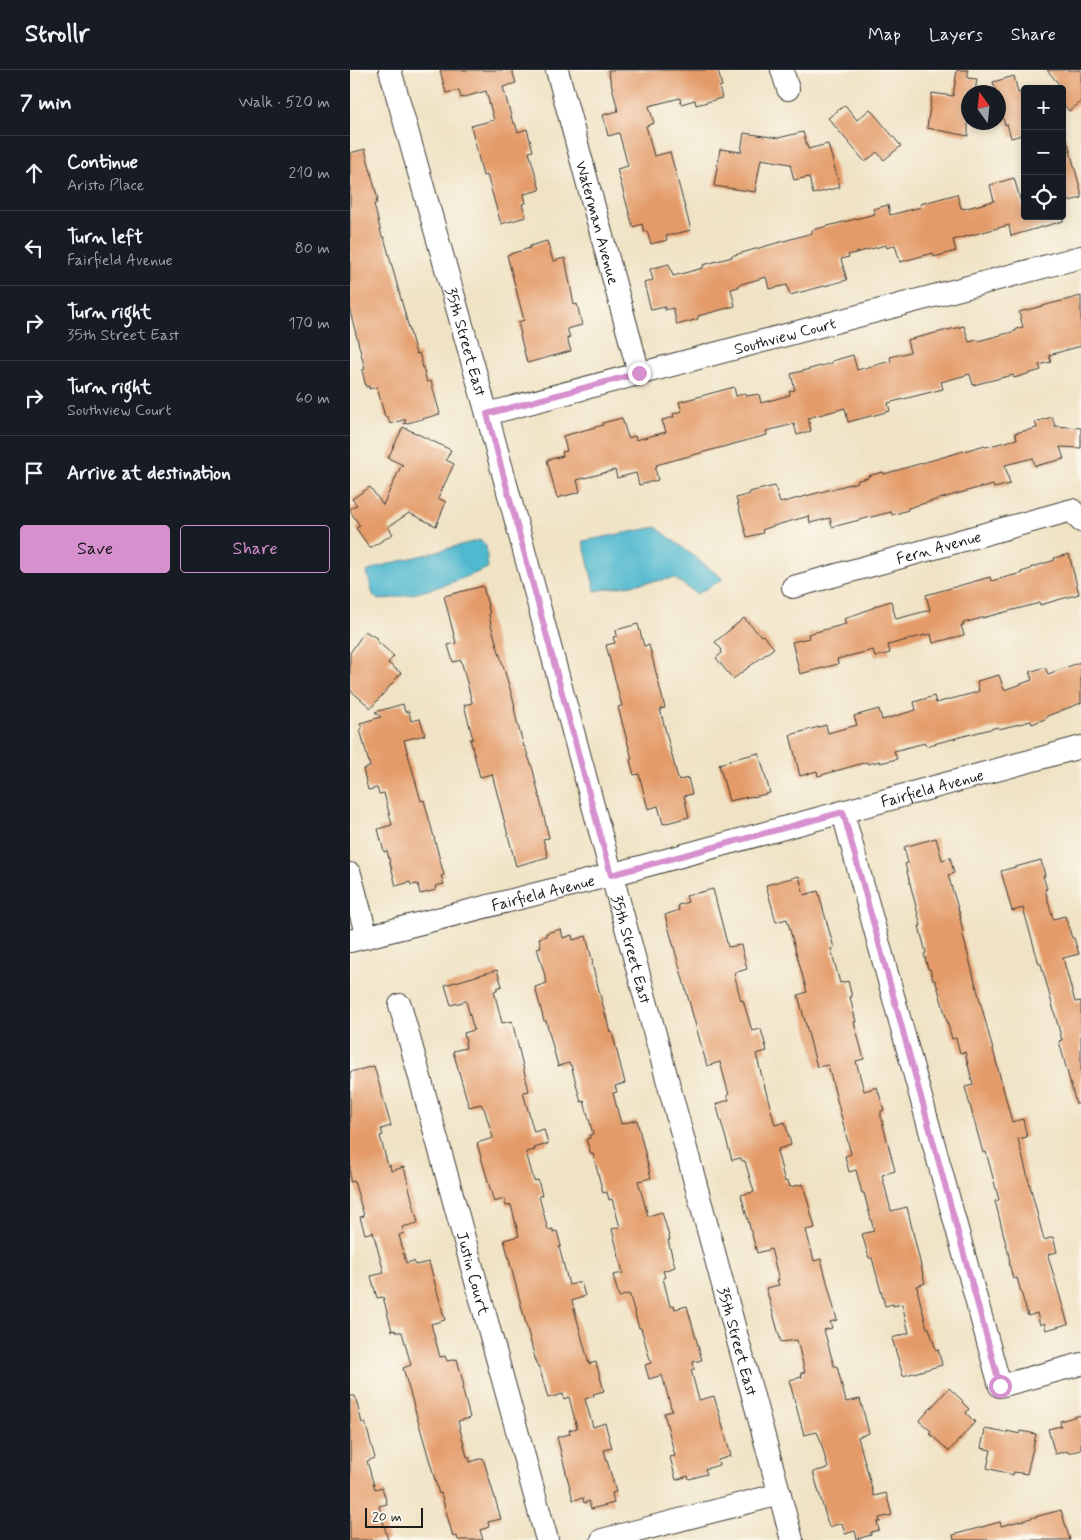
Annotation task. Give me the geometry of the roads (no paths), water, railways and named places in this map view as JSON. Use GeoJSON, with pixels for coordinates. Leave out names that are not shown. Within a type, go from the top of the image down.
{"type":"FeatureCollection","features":[{"type":"Feature","properties":{"kind":"street","name":"35th Street East"},"geometry":{"type":"LineString","coordinates":[[390,70],[487,414],[792,1540]]}},
{"type":"Feature","properties":{"kind":"street","name":"Waterman Avenue"},"geometry":{"type":"LineString","coordinates":[[557,70],[639,373]]}},
{"type":"Feature","properties":{"kind":"street","name":"Southview Court"},"geometry":{"type":"LineString","coordinates":[[487,414],[1081,257]]}},
{"type":"Feature","properties":{"kind":"street","name":"Fern Avenue"},"geometry":{"type":"LineString","coordinates":[[793,587],[1072,510],[1081,521]]}},
{"type":"Feature","properties":{"kind":"street","name":"Fairfield Avenue"},"geometry":{"type":"LineString","coordinates":[[358,939],[611,875],[1081,747]]}},
{"type":"Feature","properties":{"kind":"street"},"geometry":{"type":"LineString","coordinates":[[843,812],[1000,1386],[1081,1364]]}},
{"type":"Feature","properties":{"kind":"street"},"geometry":{"type":"LineString","coordinates":[[350,874],[358,939]]}},
{"type":"Feature","properties":{"kind":"street","name":"Justin Court"},"geometry":{"type":"LineString","coordinates":[[400,1005],[547,1540]]}},
{"type":"Feature","properties":{"kind":"street"},"geometry":{"type":"LineString","coordinates":[[602,1540],[780,1494]]}},
{"type":"Feature","properties":{"kind":"water"},"geometry":{"type":"Polygon","coordinates":[[[656,527],[723,579],[697,594],[674,578],[595,591],[583,541],[656,527]]]}},
{"type":"Feature","properties":{"kind":"water"},"geometry":{"type":"Polygon","coordinates":[[[480,540],[486,546],[488,568],[448,584],[420,592],[378,600],[373,595],[367,572],[377,567],[480,540]]]}}]}
